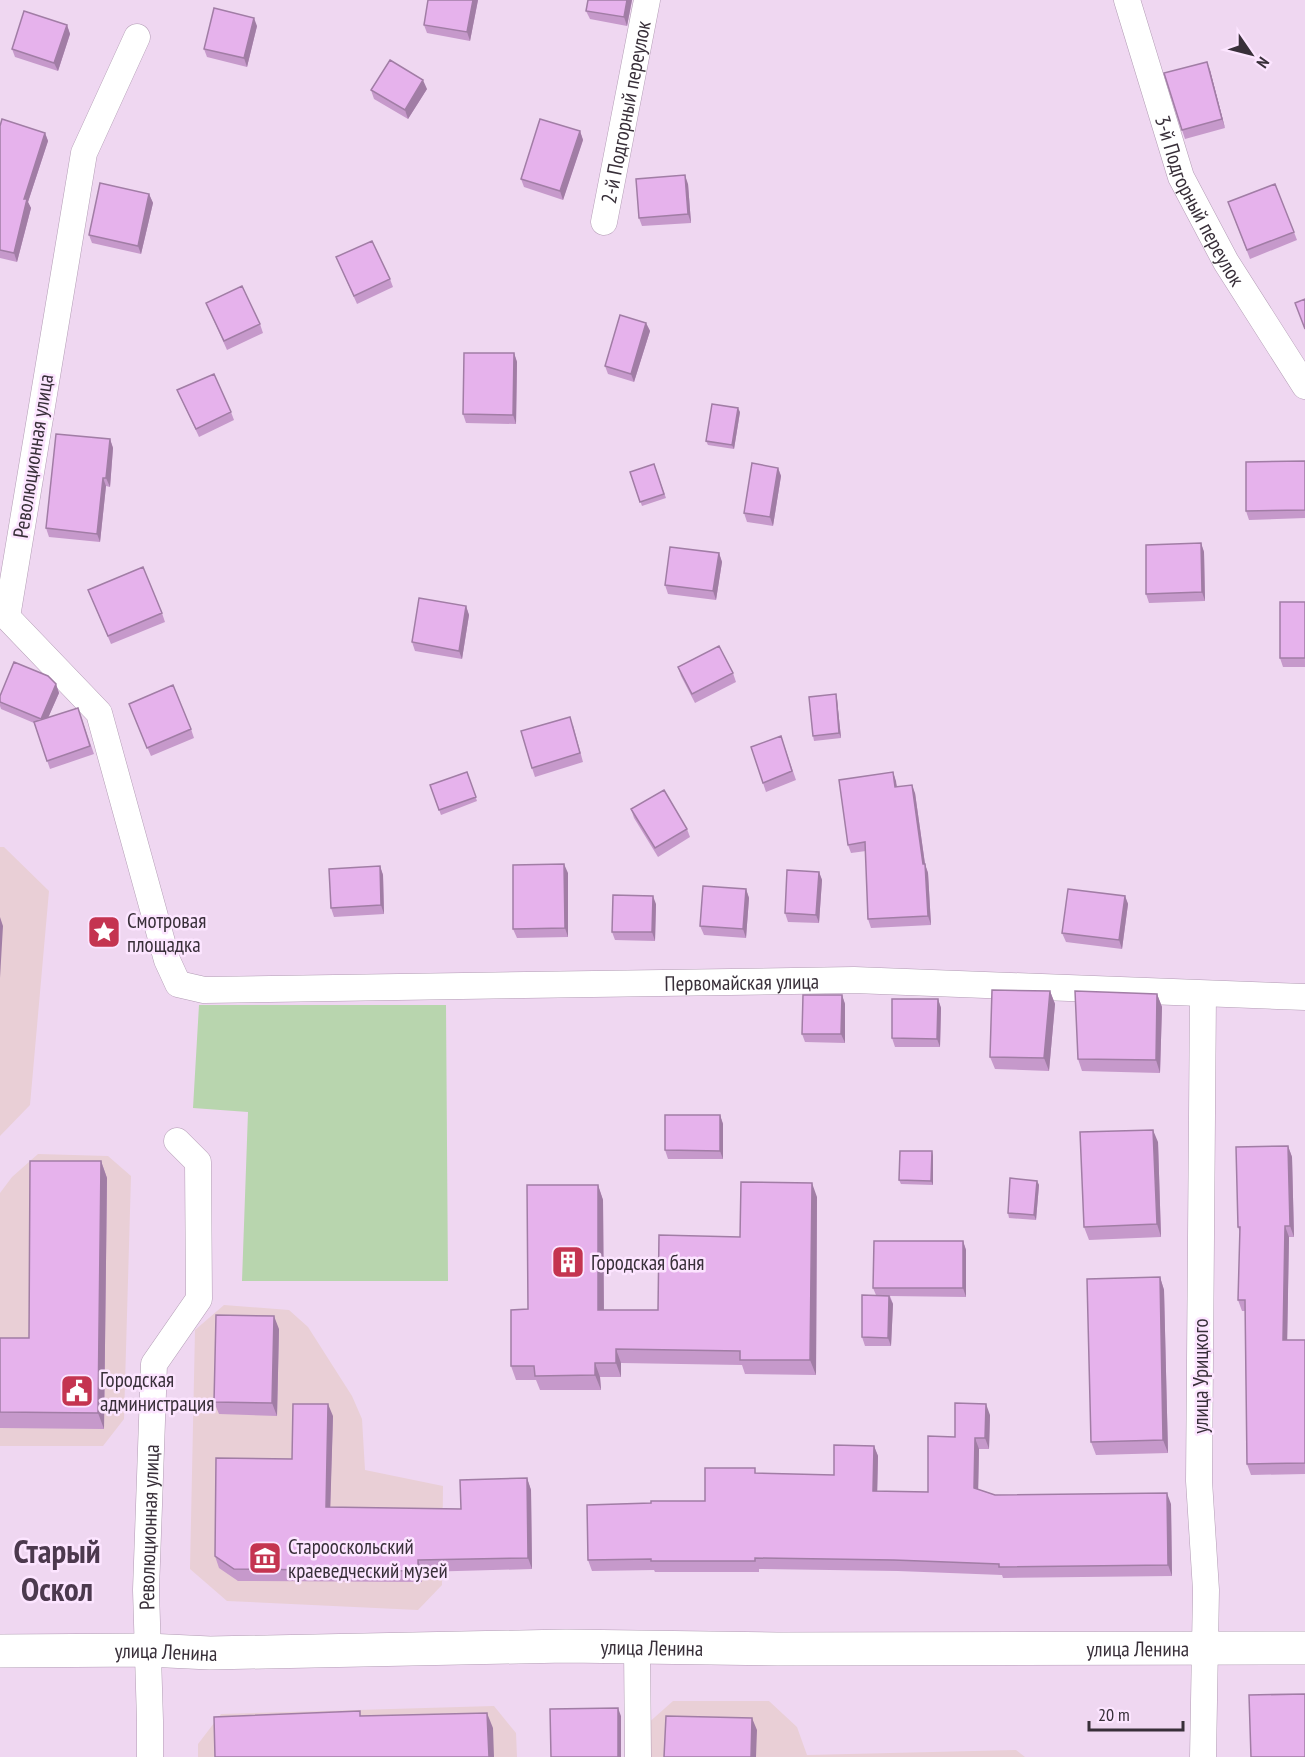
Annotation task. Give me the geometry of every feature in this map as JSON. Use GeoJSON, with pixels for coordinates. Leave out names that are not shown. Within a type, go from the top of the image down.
{"type":"FeatureCollection","features":[{"type":"Feature","properties":{"kind":"main road","name":"улица Ленина"},"geometry":{"type":"LineString","coordinates":[[0,1651],[147,1650],[210,1653],[566,1646],[1305,1648]]}},
{"type":"Feature","properties":{"kind":"street","name":"2-й Подгорный переулок"},"geometry":{"type":"LineString","coordinates":[[604,222],[647,0]]}},
{"type":"Feature","properties":{"kind":"street","name":"3-й Подгорный переулок"},"geometry":{"type":"LineString","coordinates":[[1127,0],[1181,177],[1226,262],[1305,386]]}},
{"type":"Feature","properties":{"kind":"street","name":"Революционная улица"},"geometry":{"type":"LineString","coordinates":[[137,37],[84,153],[3,617],[99,713],[167,960],[178,984]]}},
{"type":"Feature","properties":{"kind":"street","name":"Первомайская улица"},"geometry":{"type":"LineString","coordinates":[[178,984],[204,990],[854,980],[1305,997]]}},
{"type":"Feature","properties":{"kind":"street","name":"улица Урицкого"},"geometry":{"type":"LineString","coordinates":[[1203,994],[1199,1481],[1206,1590],[1203,1757]]}},
{"type":"Feature","properties":{"kind":"street","name":"Революционная улица"},"geometry":{"type":"LineString","coordinates":[[150,1757],[146,1590],[154,1364],[199,1299],[198,1162],[177,1141]]}},
{"type":"Feature","properties":{"kind":"street"},"geometry":{"type":"LineString","coordinates":[[637,1647],[638,1757]]}},
{"type":"Feature","properties":{"kind":"shaded area"},"geometry":{"type":"Polygon","coordinates":[[[0,847],[4,847],[49,891],[30,1105],[0,1136],[0,847]]]}},
{"type":"Feature","properties":{"kind":"shaded area"},"geometry":{"type":"Polygon","coordinates":[[[38,1154],[108,1156],[131,1176],[124,1419],[103,1446],[0,1446],[0,1193],[12,1177],[38,1154]]]}},
{"type":"Feature","properties":{"kind":"shaded area"},"geometry":{"type":"Polygon","coordinates":[[[224,1305],[289,1310],[308,1327],[352,1396],[362,1419],[365,1470],[443,1486],[442,1585],[418,1610],[227,1601],[190,1569],[195,1330],[224,1305]]]}},
{"type":"Feature","properties":{"kind":"shaded area"},"geometry":{"type":"Polygon","coordinates":[[[673,1701],[769,1701],[797,1727],[807,1755],[1016,1750],[1025,1757],[645,1757],[646,1725],[673,1701]]]}},
{"type":"Feature","properties":{"kind":"shaded area"},"geometry":{"type":"Polygon","coordinates":[[[494,1706],[516,1733],[517,1757],[198,1757],[198,1744],[221,1714],[494,1706]]]}},
{"type":"Feature","properties":{"kind":"green space"},"geometry":{"type":"Polygon","coordinates":[[[199,1005],[446,1005],[448,1281],[242,1281],[248,1112],[193,1108],[199,1005]]]}},
{"type":"Feature","properties":{"kind":"building"},"geometry":{"type":"Polygon","coordinates":[[[428,0],[473,0],[467,32],[424,25],[428,0]]]}},
{"type":"Feature","properties":{"kind":"building"},"geometry":{"type":"Polygon","coordinates":[[[588,0],[627,0],[624,17],[586,11],[588,0]]]}},
{"type":"Feature","properties":{"kind":"building"},"geometry":{"type":"Polygon","coordinates":[[[214,8],[254,18],[244,58],[204,49],[214,8]]]}},
{"type":"Feature","properties":{"kind":"building"},"geometry":{"type":"Polygon","coordinates":[[[24,11],[67,25],[54,63],[12,49],[24,11]]]}},
{"type":"Feature","properties":{"kind":"building"},"geometry":{"type":"Polygon","coordinates":[[[390,60],[423,80],[405,110],[371,90],[390,60]]]}},
{"type":"Feature","properties":{"kind":"building"},"geometry":{"type":"Polygon","coordinates":[[[1207,62],[1222,119],[1182,130],[1164,73],[1207,62]]]}},
{"type":"Feature","properties":{"kind":"building"},"geometry":{"type":"Polygon","coordinates":[[[2,119],[45,133],[24,199],[27,199],[14,253],[0,250],[0,126],[2,119]]]}},
{"type":"Feature","properties":{"kind":"building"},"geometry":{"type":"Polygon","coordinates":[[[540,119],[580,131],[560,191],[521,179],[540,119]]]}},
{"type":"Feature","properties":{"kind":"building"},"geometry":{"type":"Polygon","coordinates":[[[685,175],[688,214],[639,218],[636,179],[685,175]]]}},
{"type":"Feature","properties":{"kind":"building"},"geometry":{"type":"Polygon","coordinates":[[[100,183],[149,194],[138,246],[89,235],[100,183]]]}},
{"type":"Feature","properties":{"kind":"building"},"geometry":{"type":"Polygon","coordinates":[[[1275,184],[1294,232],[1247,250],[1228,202],[1275,184]]]}},
{"type":"Feature","properties":{"kind":"building"},"geometry":{"type":"Polygon","coordinates":[[[372,241],[390,279],[354,296],[336,257],[372,241]]]}},
{"type":"Feature","properties":{"kind":"building"},"geometry":{"type":"Polygon","coordinates":[[[242,286],[260,324],[224,341],[206,303],[242,286]]]}},
{"type":"Feature","properties":{"kind":"building"},"geometry":{"type":"Polygon","coordinates":[[[1305,299],[1305,329],[1295,303],[1305,299]]]}},
{"type":"Feature","properties":{"kind":"building"},"geometry":{"type":"Polygon","coordinates":[[[620,315],[646,323],[631,374],[605,366],[620,315]]]}},
{"type":"Feature","properties":{"kind":"building"},"geometry":{"type":"Polygon","coordinates":[[[464,353],[514,353],[513,415],[463,414],[464,353]]]}},
{"type":"Feature","properties":{"kind":"building"},"geometry":{"type":"Polygon","coordinates":[[[214,374],[231,412],[196,429],[177,390],[214,374]]]}},
{"type":"Feature","properties":{"kind":"building"},"geometry":{"type":"Polygon","coordinates":[[[712,404],[738,408],[732,445],[706,441],[712,404]]]}},
{"type":"Feature","properties":{"kind":"building"},"geometry":{"type":"Polygon","coordinates":[[[56,434],[110,439],[97,534],[46,528],[56,434]]]}},
{"type":"Feature","properties":{"kind":"building"},"geometry":{"type":"Polygon","coordinates":[[[1305,461],[1305,510],[1246,511],[1246,462],[1305,461]]]}},
{"type":"Feature","properties":{"kind":"building"},"geometry":{"type":"Polygon","coordinates":[[[752,463],[778,468],[770,517],[744,513],[752,463]]]}},
{"type":"Feature","properties":{"kind":"building"},"geometry":{"type":"Polygon","coordinates":[[[654,464],[664,494],[640,502],[630,472],[654,464]]]}},
{"type":"Feature","properties":{"kind":"building"},"geometry":{"type":"Polygon","coordinates":[[[1201,543],[1202,592],[1146,594],[1146,545],[1201,543]]]}},
{"type":"Feature","properties":{"kind":"building"},"geometry":{"type":"Polygon","coordinates":[[[670,547],[719,553],[713,591],[665,585],[670,547]]]}},
{"type":"Feature","properties":{"kind":"building"},"geometry":{"type":"Polygon","coordinates":[[[143,567],[162,613],[108,636],[88,590],[143,567]]]}},
{"type":"Feature","properties":{"kind":"building"},"geometry":{"type":"Polygon","coordinates":[[[419,598],[466,606],[459,651],[412,642],[419,598]]]}},
{"type":"Feature","properties":{"kind":"building"},"geometry":{"type":"Polygon","coordinates":[[[1280,602],[1305,602],[1305,658],[1280,658],[1280,602]]]}},
{"type":"Feature","properties":{"kind":"building"},"geometry":{"type":"Polygon","coordinates":[[[719,646],[733,673],[692,694],[678,667],[719,646]]]}},
{"type":"Feature","properties":{"kind":"building"},"geometry":{"type":"Polygon","coordinates":[[[14,662],[48,676],[56,684],[41,719],[0,702],[0,696],[14,662]]]}},
{"type":"Feature","properties":{"kind":"building"},"geometry":{"type":"Polygon","coordinates":[[[173,685],[191,729],[147,748],[129,704],[173,685]]]}},
{"type":"Feature","properties":{"kind":"building"},"geometry":{"type":"Polygon","coordinates":[[[836,694],[839,733],[813,736],[809,697],[836,694]]]}},
{"type":"Feature","properties":{"kind":"building"},"geometry":{"type":"Polygon","coordinates":[[[78,708],[90,746],[47,761],[34,722],[78,708]]]}},
{"type":"Feature","properties":{"kind":"building"},"geometry":{"type":"Polygon","coordinates":[[[570,717],[580,753],[532,768],[521,731],[570,717]]]}},
{"type":"Feature","properties":{"kind":"building"},"geometry":{"type":"Polygon","coordinates":[[[781,736],[792,771],[763,783],[751,747],[781,736]]]}},
{"type":"Feature","properties":{"kind":"building"},"geometry":{"type":"Polygon","coordinates":[[[467,772],[476,797],[439,810],[430,785],[467,772]]]}},
{"type":"Feature","properties":{"kind":"building"},"geometry":{"type":"Polygon","coordinates":[[[893,772],[895,787],[912,785],[923,864],[925,864],[928,916],[868,919],[865,842],[848,845],[839,780],[893,772]]]}},
{"type":"Feature","properties":{"kind":"building"},"geometry":{"type":"Polygon","coordinates":[[[664,790],[687,829],[655,848],[631,809],[664,790]]]}},
{"type":"Feature","properties":{"kind":"building"},"geometry":{"type":"Polygon","coordinates":[[[564,864],[565,928],[513,929],[513,865],[564,864]]]}},
{"type":"Feature","properties":{"kind":"building"},"geometry":{"type":"Polygon","coordinates":[[[380,866],[381,905],[331,908],[329,869],[380,866]]]}},
{"type":"Feature","properties":{"kind":"building"},"geometry":{"type":"Polygon","coordinates":[[[787,870],[819,872],[816,915],[785,913],[787,870]]]}},
{"type":"Feature","properties":{"kind":"building"},"geometry":{"type":"Polygon","coordinates":[[[703,886],[746,889],[743,929],[700,926],[703,886]]]}},
{"type":"Feature","properties":{"kind":"building"},"geometry":{"type":"Polygon","coordinates":[[[1068,889],[1125,896],[1119,940],[1062,933],[1068,889]]]}},
{"type":"Feature","properties":{"kind":"building"},"geometry":{"type":"Polygon","coordinates":[[[613,895],[653,896],[652,932],[612,932],[613,895]]]}},
{"type":"Feature","properties":{"kind":"building"},"geometry":{"type":"Polygon","coordinates":[[[992,990],[1050,991],[1044,1058],[990,1057],[992,990]]]}},
{"type":"Feature","properties":{"kind":"building"},"geometry":{"type":"Polygon","coordinates":[[[1075,991],[1157,994],[1156,1060],[1078,1059],[1075,991]]]}},
{"type":"Feature","properties":{"kind":"building"},"geometry":{"type":"Polygon","coordinates":[[[803,995],[842,995],[841,1034],[802,1034],[803,995]]]}},
{"type":"Feature","properties":{"kind":"building"},"geometry":{"type":"Polygon","coordinates":[[[892,999],[938,999],[937,1039],[892,1038],[892,999]]]}},
{"type":"Feature","properties":{"kind":"building"},"geometry":{"type":"Polygon","coordinates":[[[665,1115],[720,1115],[720,1151],[665,1150],[665,1115]]]}},
{"type":"Feature","properties":{"kind":"building"},"geometry":{"type":"Polygon","coordinates":[[[1153,1130],[1157,1224],[1084,1227],[1080,1132],[1153,1130]]]}},
{"type":"Feature","properties":{"kind":"building"},"geometry":{"type":"Polygon","coordinates":[[[1288,1146],[1290,1226],[1285,1226],[1283,1340],[1305,1340],[1305,1463],[1247,1464],[1245,1300],[1238,1300],[1240,1227],[1238,1227],[1236,1147],[1288,1146]]]}},
{"type":"Feature","properties":{"kind":"building"},"geometry":{"type":"Polygon","coordinates":[[[900,1151],[932,1151],[931,1181],[899,1180],[900,1151]]]}},
{"type":"Feature","properties":{"kind":"building"},"geometry":{"type":"Polygon","coordinates":[[[30,1161],[101,1161],[98,1413],[0,1412],[0,1338],[29,1338],[30,1161]]]}},
{"type":"Feature","properties":{"kind":"building"},"geometry":{"type":"Polygon","coordinates":[[[1010,1178],[1037,1181],[1034,1215],[1008,1213],[1010,1178]]]}},
{"type":"Feature","properties":{"kind":"building"},"geometry":{"type":"Polygon","coordinates":[[[741,1182],[812,1183],[810,1360],[740,1360],[740,1351],[616,1349],[616,1363],[595,1363],[595,1375],[535,1376],[534,1366],[511,1366],[511,1310],[528,1309],[527,1185],[598,1185],[598,1310],[658,1310],[659,1235],[740,1237],[741,1182]]]}},
{"type":"Feature","properties":{"kind":"building"},"geometry":{"type":"Polygon","coordinates":[[[874,1241],[963,1241],[963,1288],[873,1288],[874,1241]]]}},
{"type":"Feature","properties":{"kind":"building"},"geometry":{"type":"Polygon","coordinates":[[[1160,1277],[1163,1440],[1091,1442],[1087,1279],[1160,1277]]]}},
{"type":"Feature","properties":{"kind":"building"},"geometry":{"type":"Polygon","coordinates":[[[862,1295],[889,1296],[888,1338],[862,1337],[862,1295]]]}},
{"type":"Feature","properties":{"kind":"building"},"geometry":{"type":"Polygon","coordinates":[[[216,1315],[274,1316],[272,1403],[214,1402],[216,1315]]]}},
{"type":"Feature","properties":{"kind":"building"},"geometry":{"type":"Polygon","coordinates":[[[955,1403],[986,1404],[985,1438],[975,1438],[974,1488],[995,1495],[1167,1493],[1168,1565],[999,1567],[999,1564],[894,1560],[755,1558],[755,1561],[588,1560],[587,1505],[651,1503],[651,1501],[705,1501],[705,1468],[755,1468],[755,1473],[834,1475],[834,1445],[874,1446],[873,1491],[928,1492],[928,1436],[955,1437],[955,1403]]]}},
{"type":"Feature","properties":{"kind":"building"},"geometry":{"type":"Polygon","coordinates":[[[293,1404],[328,1404],[326,1507],[461,1509],[460,1480],[527,1478],[528,1558],[418,1560],[418,1571],[234,1569],[215,1556],[216,1458],[292,1459],[293,1404]]]}},
{"type":"Feature","properties":{"kind":"building"},"geometry":{"type":"Polygon","coordinates":[[[1305,1694],[1305,1757],[1251,1757],[1249,1695],[1305,1694]]]}},
{"type":"Feature","properties":{"kind":"building"},"geometry":{"type":"Polygon","coordinates":[[[618,1708],[618,1757],[551,1757],[550,1709],[618,1708]]]}},
{"type":"Feature","properties":{"kind":"building"},"geometry":{"type":"Polygon","coordinates":[[[360,1711],[360,1716],[487,1713],[489,1757],[215,1757],[214,1717],[360,1711]]]}},
{"type":"Feature","properties":{"kind":"building"},"geometry":{"type":"Polygon","coordinates":[[[666,1716],[752,1718],[751,1757],[664,1757],[666,1716]]]}},
{"type":"Feature","properties":{"kind":"place","name":"Смотровая площадка"},"geometry":{"type":"Point","coordinates":[104,932]}},
{"type":"Feature","properties":{"kind":"place","name":"Городская баня"},"geometry":{"type":"Point","coordinates":[568,1262]}},
{"type":"Feature","properties":{"kind":"place","name":"Городская администрация"},"geometry":{"type":"Point","coordinates":[77,1391]}},
{"type":"Feature","properties":{"kind":"place","name":"Старооскольский краеведческий музей"},"geometry":{"type":"Point","coordinates":[265,1558]}},
{"type":"Feature","properties":{"kind":"district","name":"Старый Оскол"},"geometry":{"type":"Point","coordinates":[57,1569]}}]}
